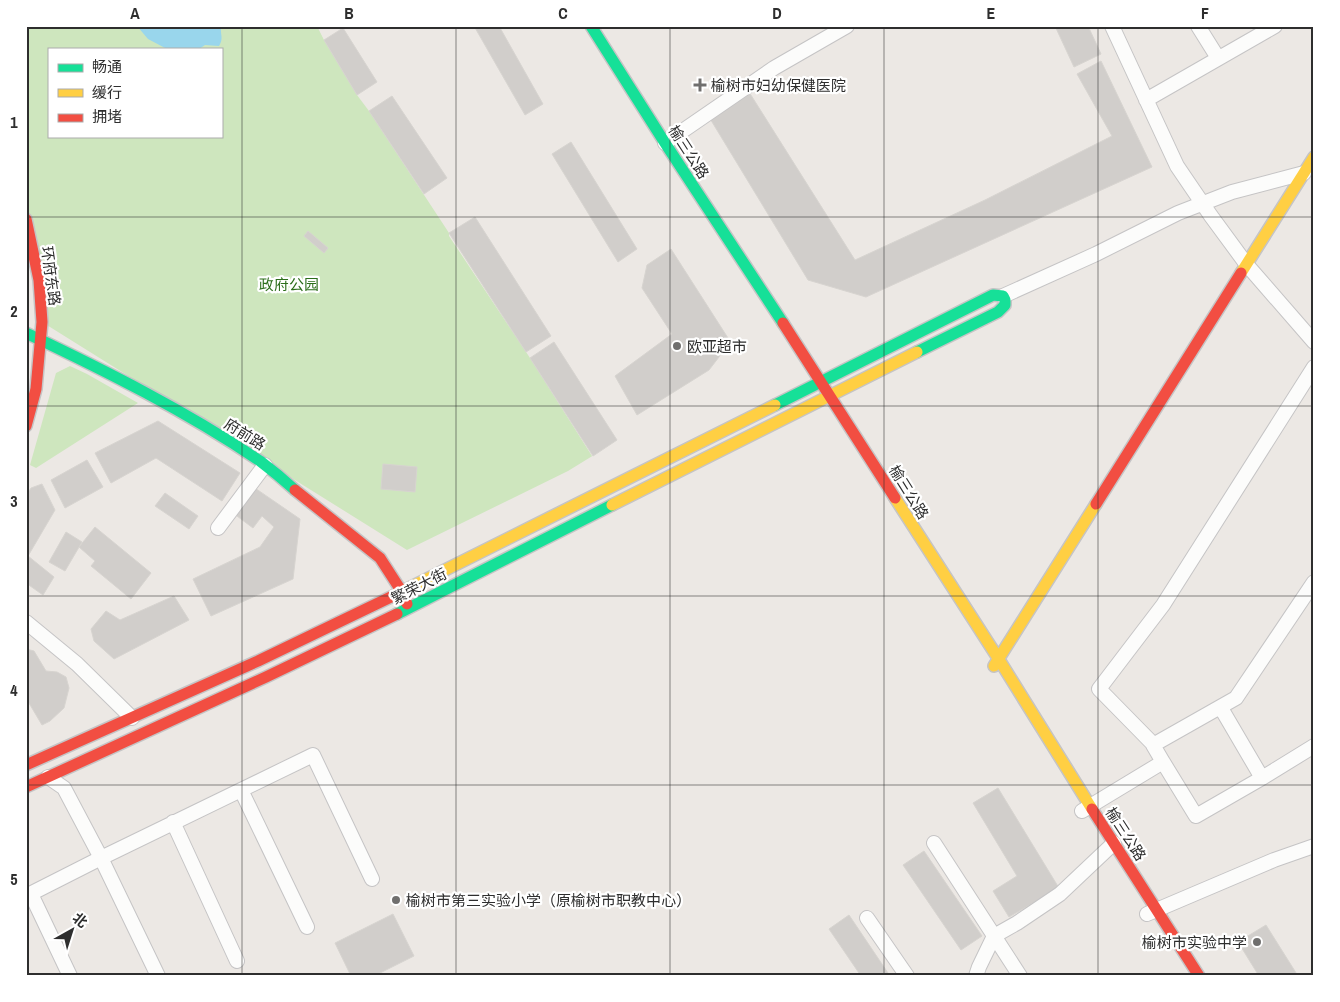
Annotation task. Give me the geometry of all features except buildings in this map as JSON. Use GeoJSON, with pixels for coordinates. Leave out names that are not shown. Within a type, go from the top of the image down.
{"type":"FeatureCollection","features":[{"type":"Feature","properties":{"kind":"main road","name":"榆三公路"},"geometry":{"type":"LineString","coordinates":[[581,26],[817,384]]}},
{"type":"Feature","properties":{"kind":"main road","name":"榆三公路"},"geometry":{"type":"LineString","coordinates":[[591,26],[825,398],[942,573],[1110,847],[1152,912],[1199,976]]}},
{"type":"Feature","properties":{"kind":"main road"},"geometry":{"type":"LineString","coordinates":[[996,662],[1314,157]]}},
{"type":"Feature","properties":{"kind":"main road","name":"环府东路"},"geometry":{"type":"LineString","coordinates":[[26,219],[39,280],[42,322],[36,389],[26,426]]}},
{"type":"Feature","properties":{"kind":"main road","name":"繁荣大街"},"geometry":{"type":"LineString","coordinates":[[26,765],[258,661],[402,592],[993,295],[1004,296],[1006,299],[1002,310],[409,608],[266,677],[26,787]]}},
{"type":"Feature","properties":{"kind":"main road","name":"府前路"},"geometry":{"type":"LineString","coordinates":[[26,333],[96,366],[176,409],[265,466],[380,558],[402,592],[409,608]]}},
{"type":"Feature","properties":{"kind":"main road","name":"榆三公路"},"geometry":{"type":"LineString","coordinates":[[825,398],[826,413]]}},
{"type":"Feature","properties":{"kind":"main road","name":"榆三公路"},"geometry":{"type":"LineString","coordinates":[[896,521],[996,662]]}},
{"type":"Feature","properties":{"kind":"main road","name":"榆三公路"},"geometry":{"type":"LineString","coordinates":[[1152,912],[1186,976]]}},
{"type":"Feature","properties":{"kind":"street"},"geometry":{"type":"LineString","coordinates":[[665,143],[774,68],[847,26]]}},
{"type":"Feature","properties":{"kind":"street"},"geometry":{"type":"LineString","coordinates":[[1112,26],[1177,166],[1202,204],[1247,265],[1314,342]]}},
{"type":"Feature","properties":{"kind":"street"},"geometry":{"type":"LineString","coordinates":[[1198,26],[1218,58]]}},
{"type":"Feature","properties":{"kind":"street"},"geometry":{"type":"LineString","coordinates":[[1146,100],[1275,26]]}},
{"type":"Feature","properties":{"kind":"street"},"geometry":{"type":"LineString","coordinates":[[1004,296],[1096,254],[1178,213],[1232,192],[1304,173]]}},
{"type":"Feature","properties":{"kind":"street"},"geometry":{"type":"LineString","coordinates":[[1314,367],[1163,605],[1099,689],[1154,745],[1196,816],[1314,746]]}},
{"type":"Feature","properties":{"kind":"street"},"geometry":{"type":"LineString","coordinates":[[218,528],[265,466]]}},
{"type":"Feature","properties":{"kind":"street"},"geometry":{"type":"LineString","coordinates":[[1154,745],[1236,698],[1314,582]]}},
{"type":"Feature","properties":{"kind":"street"},"geometry":{"type":"LineString","coordinates":[[26,622],[77,664],[132,718]]}},
{"type":"Feature","properties":{"kind":"street"},"geometry":{"type":"LineString","coordinates":[[1221,708],[1262,778]]}},
{"type":"Feature","properties":{"kind":"street"},"geometry":{"type":"LineString","coordinates":[[70,976],[28,895],[173,822],[313,755],[372,879]]}},
{"type":"Feature","properties":{"kind":"street"},"geometry":{"type":"LineString","coordinates":[[1086,809],[1163,762]]}},
{"type":"Feature","properties":{"kind":"street"},"geometry":{"type":"LineString","coordinates":[[48,777],[64,788],[101,858],[158,976]]}},
{"type":"Feature","properties":{"kind":"street"},"geometry":{"type":"LineString","coordinates":[[241,790],[307,927]]}},
{"type":"Feature","properties":{"kind":"street"},"geometry":{"type":"LineString","coordinates":[[173,822],[237,961]]}},
{"type":"Feature","properties":{"kind":"street"},"geometry":{"type":"LineString","coordinates":[[934,843],[1020,976]]}},
{"type":"Feature","properties":{"kind":"street"},"geometry":{"type":"LineString","coordinates":[[1152,912],[1274,860],[1314,846]]}},
{"type":"Feature","properties":{"kind":"street"},"geometry":{"type":"LineString","coordinates":[[976,976],[994,936],[1060,894],[1110,847]]}},
{"type":"Feature","properties":{"kind":"street"},"geometry":{"type":"LineString","coordinates":[[867,918],[907,976]]}},
{"type":"Feature","properties":{"kind":"green space","name":"政府公园"},"geometry":{"type":"Polygon","coordinates":[[[26,26],[317,26],[357,95],[449,233],[449,236],[592,456],[594,455],[568,471],[407,550],[42,322],[26,228],[26,26]]]}},
{"type":"Feature","properties":{"kind":"green space"},"geometry":{"type":"Polygon","coordinates":[[[70,366],[138,403],[36,468],[30,465],[56,373],[70,366]]]}},
{"type":"Feature","properties":{"kind":"water"},"geometry":{"type":"Polygon","coordinates":[[[137,26],[221,26],[219,46],[205,45],[200,48],[165,48],[148,39],[137,26]]]}},
{"type":"Feature","properties":{"kind":"traffic: fast"},"geometry":{"type":"LineString","coordinates":[[591,26],[783,323]]}},
{"type":"Feature","properties":{"kind":"traffic: fast"},"geometry":{"type":"LineString","coordinates":[[775,405],[993,295],[1003,296],[1005,305],[998,312],[917,352]]}},
{"type":"Feature","properties":{"kind":"traffic: fast"},"geometry":{"type":"LineString","coordinates":[[26,333],[116,377],[203,425],[260,461],[295,490]]}},
{"type":"Feature","properties":{"kind":"traffic: fast"},"geometry":{"type":"LineString","coordinates":[[397,614],[612,505]]}},
{"type":"Feature","properties":{"kind":"traffic: slow"},"geometry":{"type":"LineString","coordinates":[[1241,273],[1314,157]]}},
{"type":"Feature","properties":{"kind":"traffic: slow"},"geometry":{"type":"LineString","coordinates":[[612,505],[917,352]]}},
{"type":"Feature","properties":{"kind":"traffic: slow"},"geometry":{"type":"LineString","coordinates":[[395,595],[775,405]]}},
{"type":"Feature","properties":{"kind":"traffic: slow"},"geometry":{"type":"LineString","coordinates":[[895,498],[1092,809]]}},
{"type":"Feature","properties":{"kind":"traffic: slow"},"geometry":{"type":"LineString","coordinates":[[994,666],[1096,504]]}},
{"type":"Feature","properties":{"kind":"traffic: jam"},"geometry":{"type":"LineString","coordinates":[[26,219],[39,280],[42,322],[36,389],[26,426]]}},
{"type":"Feature","properties":{"kind":"traffic: jam"},"geometry":{"type":"LineString","coordinates":[[1096,504],[1241,273]]}},
{"type":"Feature","properties":{"kind":"traffic: jam"},"geometry":{"type":"LineString","coordinates":[[783,323],[895,498]]}},
{"type":"Feature","properties":{"kind":"traffic: jam"},"geometry":{"type":"LineString","coordinates":[[295,490],[380,558],[402,592],[407,604]]}},
{"type":"Feature","properties":{"kind":"traffic: jam"},"geometry":{"type":"LineString","coordinates":[[26,765],[258,661],[395,595]]}},
{"type":"Feature","properties":{"kind":"traffic: jam"},"geometry":{"type":"LineString","coordinates":[[26,787],[266,677],[397,614]]}},
{"type":"Feature","properties":{"kind":"traffic: jam"},"geometry":{"type":"LineString","coordinates":[[1092,809],[1199,976]]}},
{"type":"Feature","properties":{"kind":"place","name":"榆树市妇幼保健医院"},"geometry":{"type":"Point","coordinates":[700,85]}},
{"type":"Feature","properties":{"kind":"place","name":"欧亚超市"},"geometry":{"type":"Point","coordinates":[677,346]}},
{"type":"Feature","properties":{"kind":"place","name":"榆树市第三实验小学（原榆树市职教中心）"},"geometry":{"type":"Point","coordinates":[396,900]}},
{"type":"Feature","properties":{"kind":"place","name":"榆树市实验中学"},"geometry":{"type":"Point","coordinates":[1257,942]}}]}
